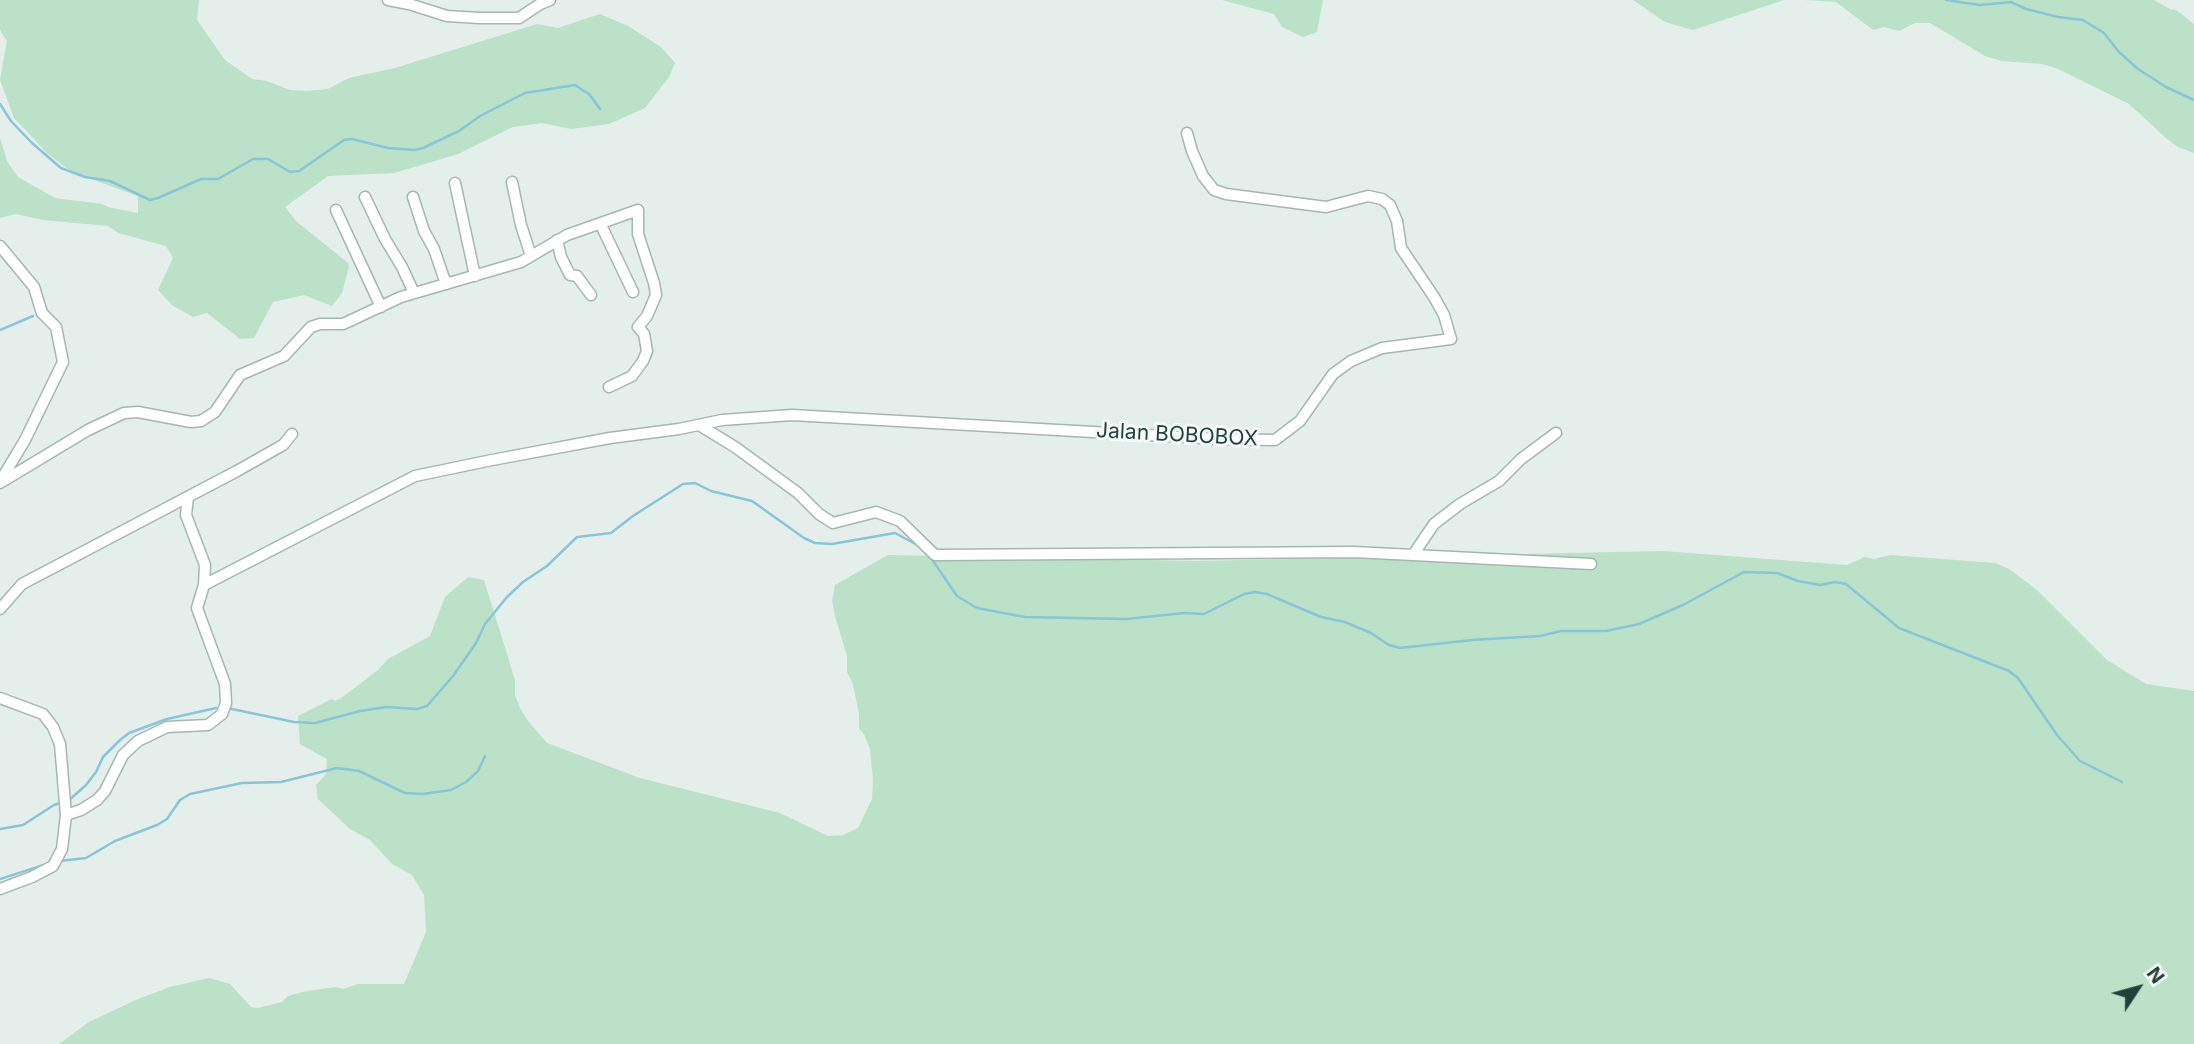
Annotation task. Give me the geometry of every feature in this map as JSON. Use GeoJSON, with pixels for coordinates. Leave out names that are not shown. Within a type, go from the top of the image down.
{"type":"FeatureCollection","features":[{"type":"Feature","properties":{"kind":"street"},"geometry":{"type":"LineString","coordinates":[[388,0],[447,16],[519,18],[550,0]]}},
{"type":"Feature","properties":{"kind":"street","name":"Jalan BOBOBOX"},"geometry":{"type":"LineString","coordinates":[[204,585],[415,476],[610,438],[722,421],[792,415],[1275,440],[1300,421],[1333,374],[1351,361],[1381,348],[1451,339],[1444,315],[1401,248],[1397,222],[1390,205],[1382,199],[1368,196],[1326,207],[1226,194],[1214,190],[1203,176],[1187,133]]}},
{"type":"Feature","properties":{"kind":"street"},"geometry":{"type":"LineString","coordinates":[[512,182],[531,256]]}},
{"type":"Feature","properties":{"kind":"street"},"geometry":{"type":"LineString","coordinates":[[455,183],[475,276]]}},
{"type":"Feature","properties":{"kind":"street"},"geometry":{"type":"LineString","coordinates":[[365,197],[414,293]]}},
{"type":"Feature","properties":{"kind":"street"},"geometry":{"type":"LineString","coordinates":[[413,197],[446,284]]}},
{"type":"Feature","properties":{"kind":"street"},"geometry":{"type":"LineString","coordinates":[[336,210],[384,305]]}},
{"type":"Feature","properties":{"kind":"street"},"geometry":{"type":"LineString","coordinates":[[0,483],[88,430],[124,413],[138,412],[191,422],[201,421],[215,412],[240,375],[284,356],[311,327],[320,324],[343,324],[414,293],[510,266],[556,240],[638,211],[638,234],[656,295],[647,316],[638,327],[647,344],[643,362],[632,376],[609,387]]}},
{"type":"Feature","properties":{"kind":"street"},"geometry":{"type":"LineString","coordinates":[[600,223],[633,292]]}},
{"type":"Feature","properties":{"kind":"street"},"geometry":{"type":"LineString","coordinates":[[556,240],[570,275],[577,276],[591,295]]}},
{"type":"Feature","properties":{"kind":"street"},"geometry":{"type":"LineString","coordinates":[[0,246],[34,287],[42,313],[56,327],[63,362],[25,440],[0,483]]}},
{"type":"Feature","properties":{"kind":"street"},"geometry":{"type":"LineString","coordinates":[[699,425],[735,447],[798,493],[819,514],[833,523],[877,512],[900,522],[935,555],[1354,552],[1591,564]]}},
{"type":"Feature","properties":{"kind":"street"},"geometry":{"type":"LineString","coordinates":[[1413,555],[1429,530],[1444,515],[1499,481],[1521,459],[1556,433]]}},
{"type":"Feature","properties":{"kind":"street"},"geometry":{"type":"LineString","coordinates":[[0,609],[17,588],[39,574],[282,445],[292,434]]}},
{"type":"Feature","properties":{"kind":"street"},"geometry":{"type":"LineString","coordinates":[[66,815],[97,800],[105,791],[123,755],[138,741],[167,727],[208,725],[222,714],[226,703],[225,684],[197,608],[204,585],[205,565],[186,515],[188,497]]}},
{"type":"Feature","properties":{"kind":"street"},"geometry":{"type":"LineString","coordinates":[[0,698],[43,714],[53,727],[60,744],[66,815],[62,849],[53,866],[0,890]]}},
{"type":"Feature","properties":{"kind":"green space"},"geometry":{"type":"Polygon","coordinates":[[[0,0],[199,0],[197,20],[225,60],[252,79],[267,81],[290,90],[328,89],[349,78],[395,68],[537,24],[558,28],[600,14],[628,26],[661,47],[675,63],[669,77],[645,108],[609,124],[571,129],[542,123],[513,127],[458,154],[394,173],[328,176],[285,207],[296,221],[348,263],[342,293],[332,306],[304,295],[273,302],[254,338],[240,339],[207,313],[193,317],[172,305],[158,290],[173,258],[166,246],[118,233],[108,226],[43,220],[16,214],[0,218],[0,138],[7,161],[18,177],[55,198],[102,204],[138,213],[138,196],[72,172],[48,154],[14,118],[0,80],[7,41],[0,30],[0,0]]]}},
{"type":"Feature","properties":{"kind":"green space"},"geometry":{"type":"Polygon","coordinates":[[[1222,0],[1323,0],[1317,32],[1303,37],[1282,27],[1274,14],[1222,0]]]}},
{"type":"Feature","properties":{"kind":"green space"},"geometry":{"type":"Polygon","coordinates":[[[1633,0],[1784,0],[1693,30],[1665,22],[1633,0]]]}},
{"type":"Feature","properties":{"kind":"green space"},"geometry":{"type":"Polygon","coordinates":[[[1805,0],[2154,0],[2176,10],[2194,24],[2194,153],[2178,147],[2166,138],[2129,104],[2056,68],[1985,56],[1930,23],[1915,23],[1899,31],[1884,27],[1873,30],[1836,2],[1805,0]]]}},
{"type":"Feature","properties":{"kind":"green space"},"geometry":{"type":"Polygon","coordinates":[[[1663,551],[1847,565],[1865,557],[1874,559],[1890,555],[1995,563],[2009,569],[2037,590],[2107,660],[2146,684],[2194,691],[2194,1044],[59,1044],[89,1022],[138,999],[170,987],[209,978],[230,984],[251,1007],[258,1008],[282,1002],[288,996],[321,989],[343,989],[358,984],[404,984],[426,932],[424,895],[412,875],[392,864],[370,840],[350,829],[318,799],[316,785],[326,774],[327,759],[300,744],[298,716],[332,699],[340,699],[388,659],[430,636],[445,597],[468,577],[484,580],[515,680],[515,695],[520,708],[547,743],[640,778],[780,813],[828,836],[843,835],[858,828],[872,799],[873,780],[870,749],[859,729],[853,684],[847,672],[847,656],[832,601],[835,585],[888,555],[1197,561],[1663,551]]]}},
{"type":"Feature","properties":{"kind":"waterway"},"geometry":{"type":"LineString","coordinates":[[1946,0],[1980,5],[2011,2],[2026,9],[2083,20],[2104,33],[2119,52],[2138,69],[2166,87],[2194,100]]}},
{"type":"Feature","properties":{"kind":"waterway"},"geometry":{"type":"LineString","coordinates":[[0,104],[11,121],[61,168],[85,177],[110,181],[150,200],[201,179],[218,179],[253,159],[268,159],[290,172],[299,171],[344,140],[352,139],[388,148],[423,148],[459,131],[480,116],[525,93],[575,85],[590,95],[600,109]]}},
{"type":"Feature","properties":{"kind":"waterway"},"geometry":{"type":"LineString","coordinates":[[0,330],[33,316]]}},
{"type":"Feature","properties":{"kind":"waterway"},"geometry":{"type":"LineString","coordinates":[[227,708],[294,722],[315,723],[386,707],[417,709],[427,706],[453,676],[476,643],[485,624],[523,582],[547,566],[577,537],[611,533],[683,484],[695,483],[711,491],[752,501],[815,543],[832,544],[895,533],[919,546]]}},
{"type":"Feature","properties":{"kind":"waterway"},"geometry":{"type":"LineString","coordinates":[[931,558],[957,596],[977,608],[1025,617],[1126,619],[1185,613],[1204,614],[1244,594],[1255,592],[1267,594],[1321,617],[1345,622],[1400,648],[1540,636],[1561,631],[1606,631],[1639,624],[1683,605],[1744,572],[1777,573],[1820,585],[1835,582],[1846,584],[1899,628],[2009,671],[2018,678],[2057,735],[2080,761],[2122,782]]}},
{"type":"Feature","properties":{"kind":"waterway"},"geometry":{"type":"LineString","coordinates":[[67,802],[86,785],[103,757],[129,733],[167,719],[216,708]]}},
{"type":"Feature","properties":{"kind":"waterway"},"geometry":{"type":"LineString","coordinates":[[60,861],[86,858],[115,841],[157,825],[167,819],[180,800],[190,794],[242,783],[281,782],[337,768],[359,771],[405,793],[423,794],[451,790],[466,782],[478,771],[485,756]]}},
{"type":"Feature","properties":{"kind":"waterway"},"geometry":{"type":"LineString","coordinates":[[0,829],[23,825],[60,803]]}},
{"type":"Feature","properties":{"kind":"waterway"},"geometry":{"type":"LineString","coordinates":[[0,879],[50,863]]}}]}
